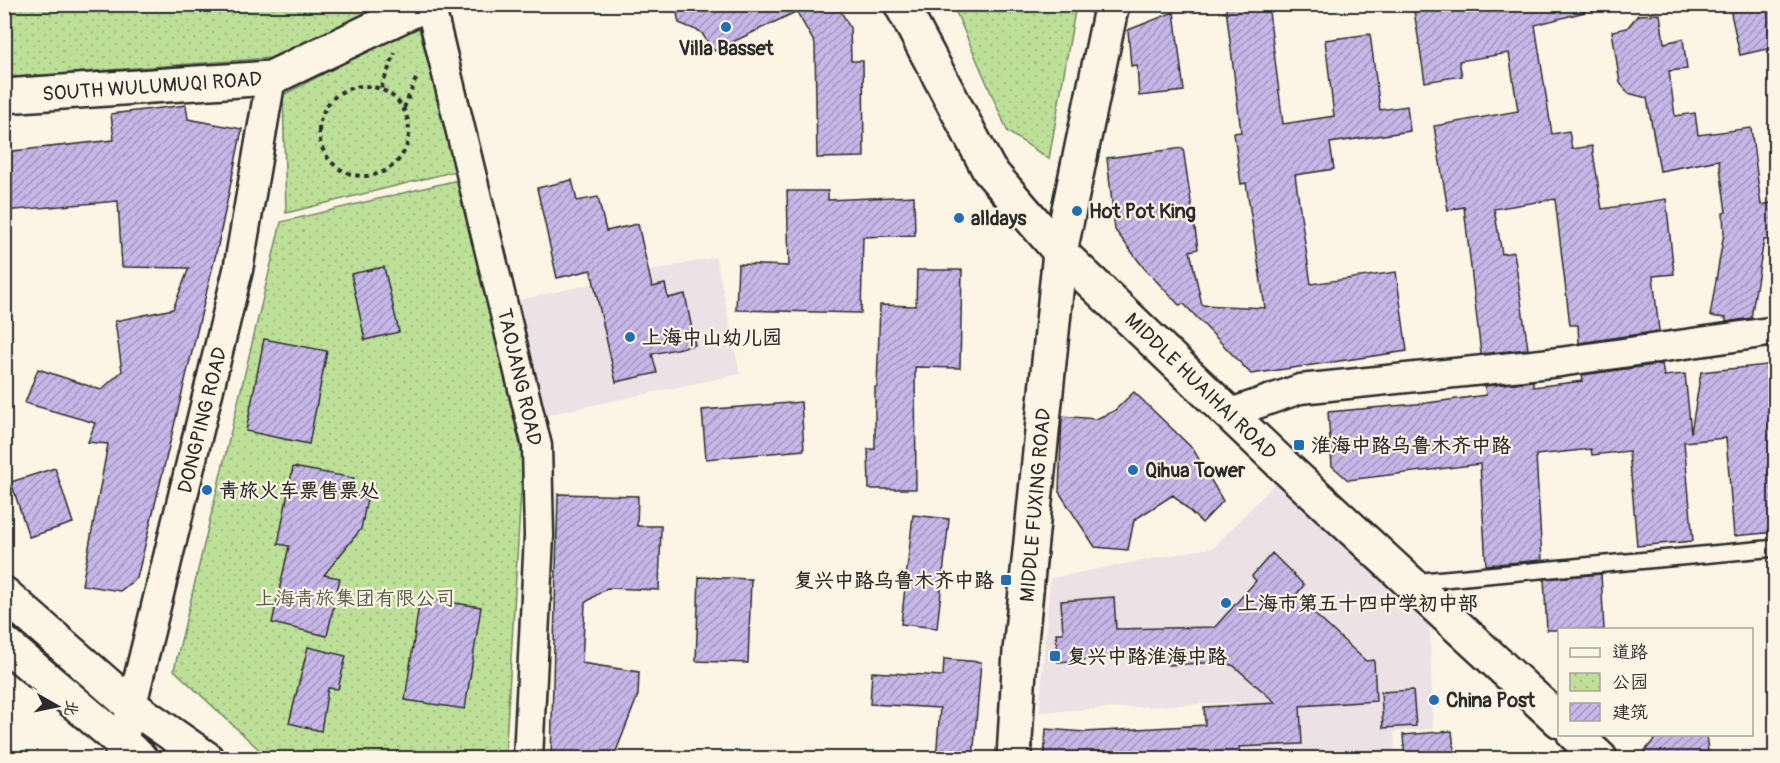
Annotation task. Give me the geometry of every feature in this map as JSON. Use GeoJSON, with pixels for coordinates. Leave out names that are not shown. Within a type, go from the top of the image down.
{"type":"FeatureCollection","features":[{"type":"Feature","properties":{"kind":"main road","name":"SOUTH WULUMUQI ROAD"},"geometry":{"type":"LineString","coordinates":[[4,96],[271,78],[428,4]]}},
{"type":"Feature","properties":{"kind":"main road","name":"MIDDLE HUAIHAI ROAD"},"geometry":{"type":"LineString","coordinates":[[901,4],[989,170],[1060,252],[1284,466],[1558,719]]}},
{"type":"Feature","properties":{"kind":"main road","name":"MIDDLE FUXING ROAD"},"geometry":{"type":"LineString","coordinates":[[1014,759],[1020,651],[1060,252],[1112,4]]}},
{"type":"Feature","properties":{"kind":"main road"},"geometry":{"type":"LineString","coordinates":[[4,594],[133,706],[206,759]]}},
{"type":"Feature","properties":{"kind":"main road"},"geometry":{"type":"LineString","coordinates":[[4,643],[127,754]]}},
{"type":"Feature","properties":{"kind":"main road"},"geometry":{"type":"LineString","coordinates":[[1575,736],[1600,759]]}},
{"type":"Feature","properties":{"kind":"street","name":"TAOJANG ROAD"},"geometry":{"type":"LineString","coordinates":[[428,4],[537,446],[539,536],[528,759]]}},
{"type":"Feature","properties":{"kind":"street","name":"DONGPING ROAD"},"geometry":{"type":"LineString","coordinates":[[127,754],[133,706],[238,270],[271,78]]}},
{"type":"Feature","properties":{"kind":"street"},"geometry":{"type":"LineString","coordinates":[[1230,413],[1300,389],[1560,362],[1776,331]]}},
{"type":"Feature","properties":{"kind":"lane"},"geometry":{"type":"LineString","coordinates":[[1409,582],[1776,548]]}},
{"type":"Feature","properties":{"kind":"path"},"geometry":{"type":"LineString","coordinates":[[366,85],[381,88],[394,96],[404,108],[409,122],[410,137],[405,152],[396,164],[377,175],[355,176],[341,171],[330,161],[322,148],[319,133],[320,118],[327,105],[344,91],[366,85]]}},
{"type":"Feature","properties":{"kind":"shaded area","name":"上海中山幼儿园"},"geometry":{"type":"Polygon","coordinates":[[[716,257],[740,374],[546,415],[518,300],[716,257]]]}},
{"type":"Feature","properties":{"kind":"shaded area","name":"上海市第五十四中学初中部"},"geometry":{"type":"Polygon","coordinates":[[[1276,482],[1430,627],[1433,729],[1394,732],[1395,758],[1249,758],[1240,702],[1039,712],[1050,578],[1214,547],[1276,482]]]}},
{"type":"Feature","properties":{"kind":"green space"},"geometry":{"type":"Polygon","coordinates":[[[5,4],[386,5],[270,58],[5,78],[5,4]]]}},
{"type":"Feature","properties":{"kind":"green space"},"geometry":{"type":"Polygon","coordinates":[[[953,5],[1076,5],[1049,159],[1008,132],[953,5]]]}},
{"type":"Feature","properties":{"kind":"green space"},"geometry":{"type":"Polygon","coordinates":[[[418,24],[456,171],[286,213],[283,95],[418,24]]]}},
{"type":"Feature","properties":{"kind":"green space","name":"上海青旅集团有限公司"},"geometry":{"type":"Polygon","coordinates":[[[458,180],[523,458],[505,758],[268,758],[174,670],[281,222],[458,180]]]}},
{"type":"Feature","properties":{"kind":"building"},"geometry":{"type":"Polygon","coordinates":[[[675,4],[837,4],[850,28],[851,61],[863,61],[864,157],[817,158],[815,44],[797,12],[810,5],[714,51],[701,32],[679,23],[675,4]]]}},
{"type":"Feature","properties":{"kind":"building"},"geometry":{"type":"Polygon","coordinates":[[[1268,4],[1283,124],[1334,116],[1325,40],[1370,34],[1380,110],[1407,106],[1410,131],[1330,143],[1334,169],[1295,175],[1311,284],[1396,272],[1407,351],[1251,374],[1184,304],[1179,305],[1144,268],[1115,230],[1107,158],[1183,148],[1198,249],[1190,251],[1202,305],[1265,308],[1246,183],[1241,184],[1234,133],[1241,132],[1226,8],[1268,4]]]}},
{"type":"Feature","properties":{"kind":"building"},"geometry":{"type":"Polygon","coordinates":[[[1413,4],[1584,4],[1585,12],[1535,25],[1552,134],[1569,131],[1572,149],[1592,146],[1602,209],[1666,199],[1674,274],[1653,276],[1659,331],[1579,343],[1578,325],[1570,325],[1555,199],[1494,209],[1502,254],[1514,252],[1528,349],[1481,354],[1464,207],[1448,210],[1434,126],[1518,111],[1509,53],[1459,61],[1462,76],[1425,82],[1413,4]]]}},
{"type":"Feature","properties":{"kind":"building"},"geometry":{"type":"Polygon","coordinates":[[[1729,4],[1776,4],[1776,47],[1740,55],[1729,4]]]}},
{"type":"Feature","properties":{"kind":"building"},"geometry":{"type":"Polygon","coordinates":[[[1174,12],[1184,91],[1139,96],[1137,65],[1131,66],[1128,30],[1174,12]]]}},
{"type":"Feature","properties":{"kind":"building"},"geometry":{"type":"Polygon","coordinates":[[[1660,14],[1664,43],[1683,39],[1687,69],[1669,71],[1675,116],[1695,113],[1698,135],[1751,128],[1761,205],[1776,202],[1776,238],[1764,240],[1751,318],[1726,322],[1726,318],[1710,316],[1724,233],[1723,213],[1726,212],[1719,160],[1660,171],[1647,98],[1628,93],[1620,83],[1612,31],[1627,28],[1638,15],[1660,14]]]}},
{"type":"Feature","properties":{"kind":"building"},"geometry":{"type":"Polygon","coordinates":[[[186,105],[188,119],[242,129],[218,245],[137,578],[120,591],[82,585],[108,444],[88,442],[95,423],[25,403],[38,369],[101,390],[122,371],[115,321],[173,309],[189,268],[122,267],[118,201],[4,211],[4,152],[114,140],[111,114],[186,105]]]}},
{"type":"Feature","properties":{"kind":"building"},"geometry":{"type":"Polygon","coordinates":[[[572,180],[577,201],[598,197],[606,231],[638,224],[652,287],[665,284],[668,298],[685,294],[695,345],[652,354],[657,373],[616,382],[591,270],[557,278],[537,188],[572,180]]]}},
{"type":"Feature","properties":{"kind":"building"},"geometry":{"type":"Polygon","coordinates":[[[787,191],[828,191],[828,200],[914,196],[915,235],[863,237],[861,313],[736,310],[738,264],[789,266],[787,191]]]}},
{"type":"Feature","properties":{"kind":"building"},"geometry":{"type":"Polygon","coordinates":[[[384,267],[399,332],[365,340],[351,274],[384,267]]]}},
{"type":"Feature","properties":{"kind":"building"},"geometry":{"type":"Polygon","coordinates":[[[917,270],[962,270],[960,368],[915,367],[916,489],[869,489],[868,449],[875,449],[875,387],[877,387],[880,305],[916,306],[917,270]]]}},
{"type":"Feature","properties":{"kind":"building"},"geometry":{"type":"Polygon","coordinates":[[[264,339],[327,351],[309,444],[246,431],[264,339]]]}},
{"type":"Feature","properties":{"kind":"building"},"geometry":{"type":"Polygon","coordinates":[[[1662,364],[1664,376],[1685,374],[1691,433],[1701,372],[1776,364],[1776,532],[1734,536],[1726,438],[1684,442],[1693,541],[1637,546],[1629,451],[1592,455],[1591,449],[1536,455],[1542,560],[1486,565],[1480,464],[1348,480],[1332,466],[1328,412],[1486,395],[1485,386],[1533,381],[1533,387],[1583,381],[1582,375],[1662,364]]]}},
{"type":"Feature","properties":{"kind":"building","name":"Qihua Tower"},"geometry":{"type":"Polygon","coordinates":[[[1134,392],[1193,449],[1223,501],[1202,523],[1173,495],[1134,520],[1128,550],[1095,547],[1059,492],[1062,416],[1096,419],[1114,411],[1134,392]]]}},
{"type":"Feature","properties":{"kind":"building"},"geometry":{"type":"Polygon","coordinates":[[[801,402],[804,450],[706,459],[702,410],[801,402]]]}},
{"type":"Feature","properties":{"kind":"building"},"geometry":{"type":"Polygon","coordinates":[[[293,467],[354,478],[351,494],[367,499],[361,529],[324,575],[340,578],[327,636],[272,623],[289,546],[278,544],[293,467]]]}},
{"type":"Feature","properties":{"kind":"building"},"geometry":{"type":"Polygon","coordinates":[[[55,468],[73,523],[29,537],[11,482],[55,468]]]}},
{"type":"Feature","properties":{"kind":"building"},"geometry":{"type":"Polygon","coordinates":[[[558,494],[638,496],[637,526],[661,526],[659,590],[607,588],[585,603],[582,663],[639,672],[638,695],[613,759],[551,759],[558,494]]]}},
{"type":"Feature","properties":{"kind":"building"},"geometry":{"type":"Polygon","coordinates":[[[913,515],[949,519],[937,628],[901,624],[913,515]]]}},
{"type":"Feature","properties":{"kind":"building"},"geometry":{"type":"Polygon","coordinates":[[[1272,553],[1304,585],[1295,596],[1366,661],[1374,660],[1376,701],[1300,706],[1302,744],[1239,747],[1240,759],[1165,759],[1165,755],[1044,759],[1046,729],[1085,732],[1205,725],[1204,707],[1276,703],[1234,666],[1222,662],[1168,665],[1167,654],[1058,662],[1056,633],[1063,633],[1061,601],[1114,597],[1116,629],[1215,627],[1256,581],[1252,576],[1272,553]]]}},
{"type":"Feature","properties":{"kind":"building"},"geometry":{"type":"Polygon","coordinates":[[[1601,574],[1604,628],[1547,630],[1544,579],[1601,574]]]}},
{"type":"Feature","properties":{"kind":"building"},"geometry":{"type":"Polygon","coordinates":[[[699,577],[751,579],[748,663],[696,661],[699,577]]]}},
{"type":"Feature","properties":{"kind":"building"},"geometry":{"type":"Polygon","coordinates":[[[420,598],[481,607],[465,709],[405,700],[420,598]]]}},
{"type":"Feature","properties":{"kind":"building"},"geometry":{"type":"Polygon","coordinates":[[[308,647],[346,656],[338,689],[328,688],[321,731],[289,723],[308,647]]]}},
{"type":"Feature","properties":{"kind":"building"},"geometry":{"type":"Polygon","coordinates":[[[944,659],[981,662],[973,759],[936,759],[940,708],[870,704],[872,672],[943,676],[944,659]]]}},
{"type":"Feature","properties":{"kind":"building"},"geometry":{"type":"Polygon","coordinates":[[[1413,690],[1416,726],[1383,728],[1381,692],[1413,690]]]}},
{"type":"Feature","properties":{"kind":"building"},"geometry":{"type":"Polygon","coordinates":[[[1452,731],[1455,759],[1405,759],[1403,735],[1452,731]]]}},
{"type":"Feature","properties":{"kind":"building"},"geometry":{"type":"Polygon","coordinates":[[[1657,736],[1706,736],[1709,759],[1638,759],[1657,736]]]}},
{"type":"Feature","properties":{"kind":"place","name":"Villa Basset"},"geometry":{"type":"Point","coordinates":[726,27]}},
{"type":"Feature","properties":{"kind":"place","name":"Hot Pot King"},"geometry":{"type":"Point","coordinates":[1077,211]}},
{"type":"Feature","properties":{"kind":"place","name":"alldays"},"geometry":{"type":"Point","coordinates":[959,218]}},
{"type":"Feature","properties":{"kind":"place","name":"上海中山幼儿园"},"geometry":{"type":"Point","coordinates":[630,337]}},
{"type":"Feature","properties":{"kind":"place","name":"淮海中路乌鲁木齐中路"},"geometry":{"type":"Point","coordinates":[1299,445]}},
{"type":"Feature","properties":{"kind":"place","name":"Qihua Tower"},"geometry":{"type":"Point","coordinates":[1133,470]}},
{"type":"Feature","properties":{"kind":"place","name":"青旅火车票售票处"},"geometry":{"type":"Point","coordinates":[207,490]}},
{"type":"Feature","properties":{"kind":"place","name":"复兴中路乌鲁木齐中路"},"geometry":{"type":"Point","coordinates":[1006,580]}},
{"type":"Feature","properties":{"kind":"place","name":"上海市第五十四中学初中部"},"geometry":{"type":"Point","coordinates":[1226,603]}},
{"type":"Feature","properties":{"kind":"place","name":"复兴中路淮海中路"},"geometry":{"type":"Point","coordinates":[1055,656]}},
{"type":"Feature","properties":{"kind":"place","name":"China Post"},"geometry":{"type":"Point","coordinates":[1434,700]}}]}
